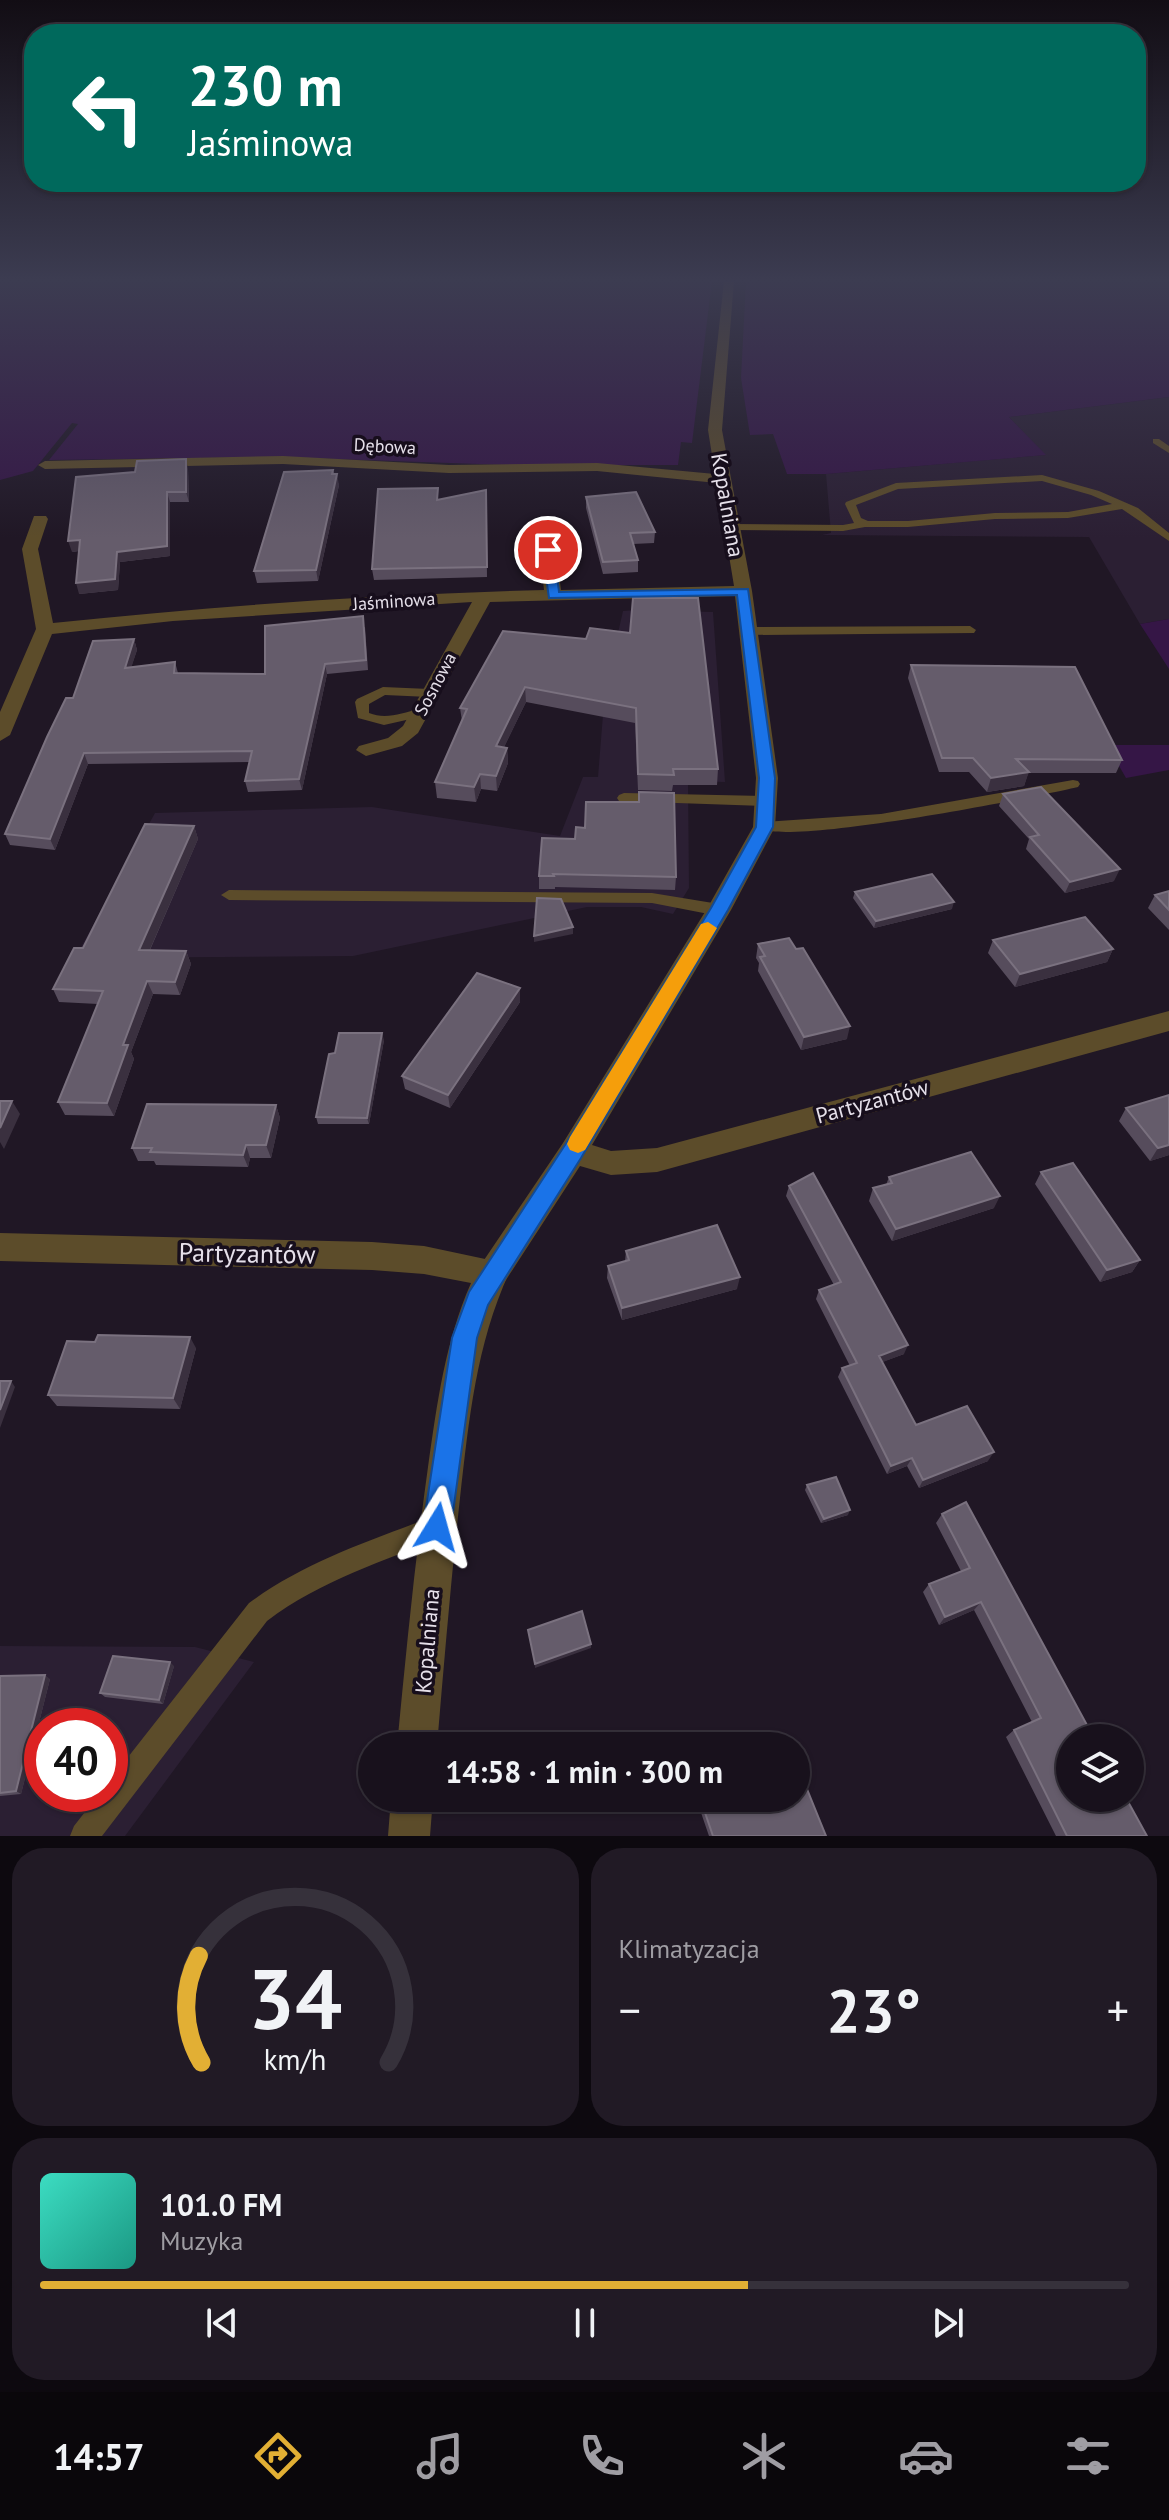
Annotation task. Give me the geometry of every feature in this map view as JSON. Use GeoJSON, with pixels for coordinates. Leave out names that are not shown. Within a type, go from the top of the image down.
{"type":"FeatureCollection","features":[{"type":"Feature","properties":{"kind":"street","name":"Kopalniana"},"geometry":{"type":"LineString","coordinates":[[418,1732],[437,1527],[464,1338],[477,1300],[573,1152],[719,910],[764,827],[767,778],[743,591],[715,430],[721,367]]}},
{"type":"Feature","properties":{"kind":"street","name":"Dębowa"},"geometry":{"type":"LineString","coordinates":[[45,465],[283,460],[449,469],[597,467],[723,479]]}},
{"type":"Feature","properties":{"kind":"street"},"geometry":{"type":"LineString","coordinates":[[0,735],[45,629],[30,549],[40,519]]}},
{"type":"Feature","properties":{"kind":"street"},"geometry":{"type":"LineString","coordinates":[[545,527],[553,596]]}},
{"type":"Feature","properties":{"kind":"street","name":"Jaśminowa"},"geometry":{"type":"LineString","coordinates":[[45,629],[188,615],[484,596],[743,591]]}},
{"type":"Feature","properties":{"kind":"street","name":"Sosnowa"},"geometry":{"type":"LineString","coordinates":[[366,750],[400,739],[411,729],[484,596]]}},
{"type":"Feature","properties":{"kind":"street","name":"Partyzantów"},"geometry":{"type":"LineString","coordinates":[[573,1152],[611,1163],[657,1160],[1169,1021]]}},
{"type":"Feature","properties":{"kind":"street","name":"Partyzantów"},"geometry":{"type":"LineString","coordinates":[[0,1247],[372,1256],[424,1260],[493,1273]]}},
{"type":"Feature","properties":{"kind":"street"},"geometry":{"type":"LineString","coordinates":[[409,1836],[411,1812]]}},
{"type":"Feature","properties":{"kind":"lane"},"geometry":{"type":"LineString","coordinates":[[1156,441],[1169,450]]}},
{"type":"Feature","properties":{"kind":"lane"},"geometry":{"type":"LineString","coordinates":[[863,524],[854,518],[850,504],[890,487],[1042,478],[1095,493],[1134,510],[1169,538]]}},
{"type":"Feature","properties":{"kind":"lane"},"geometry":{"type":"LineString","coordinates":[[731,527],[843,528],[863,524],[908,524],[995,516],[1068,515],[1121,506]]}},
{"type":"Feature","properties":{"kind":"lane"},"geometry":{"type":"LineString","coordinates":[[748,631],[970,630]]}},
{"type":"Feature","properties":{"kind":"lane"},"geometry":{"type":"LineString","coordinates":[[419,713],[374,720],[363,714],[362,702],[383,691],[429,693]]}},
{"type":"Feature","properties":{"kind":"lane"},"geometry":{"type":"LineString","coordinates":[[764,827],[807,827],[863,821],[1073,784]]}},
{"type":"Feature","properties":{"kind":"lane"},"geometry":{"type":"LineString","coordinates":[[624,798],[767,801]]}},
{"type":"Feature","properties":{"kind":"lane"},"geometry":{"type":"LineString","coordinates":[[229,895],[652,898],[719,910]]}},
{"type":"Feature","properties":{"kind":"lane"},"geometry":{"type":"LineString","coordinates":[[84,1836],[258,1612],[279,1595],[308,1580],[437,1527]]}},
{"type":"Feature","properties":{"kind":"shaded area"},"geometry":{"type":"Polygon","coordinates":[[[0,367],[701,367],[692,443],[681,442],[678,465],[508,465],[276,457],[49,460],[78,424],[72,423],[33,471],[0,480],[0,367]]]}},
{"type":"Feature","properties":{"kind":"shaded area"},"geometry":{"type":"Polygon","coordinates":[[[742,367],[1169,367],[1169,397],[1009,417],[1046,455],[826,474],[787,474],[773,434],[750,435],[742,367]]]}},
{"type":"Feature","properties":{"kind":"shaded area"},"geometry":{"type":"Polygon","coordinates":[[[1169,397],[1169,619],[1140,624],[1089,537],[822,535],[831,533],[826,474],[1045,455],[1009,417],[1169,397]]]}},
{"type":"Feature","properties":{"kind":"shaded area"},"geometry":{"type":"Polygon","coordinates":[[[623,611],[713,612],[725,782],[688,781],[689,888],[673,914],[641,907],[587,907],[353,956],[75,958],[155,813],[372,807],[560,836],[583,777],[598,777],[605,690],[623,611]]]}},
{"type":"Feature","properties":{"kind":"shaded area"},"geometry":{"type":"Polygon","coordinates":[[[1169,619],[1169,669],[1140,624],[1169,619]]]}},
{"type":"Feature","properties":{"kind":"shaded area"},"geometry":{"type":"Polygon","coordinates":[[[1107,745],[1169,745],[1169,770],[1126,778],[1107,745]]]}},
{"type":"Feature","properties":{"kind":"shaded area"},"geometry":{"type":"Polygon","coordinates":[[[0,1646],[195,1647],[254,1662],[125,1836],[0,1836],[0,1646]]]}},
{"type":"Feature","properties":{"kind":"building"},"geometry":{"type":"Polygon","coordinates":[[[186,459],[186,492],[167,492],[167,546],[117,552],[115,579],[76,583],[80,540],[68,541],[76,477],[135,472],[137,461],[186,459]]]}},
{"type":"Feature","properties":{"kind":"building"},"geometry":{"type":"Polygon","coordinates":[[[333,470],[332,474],[337,474],[316,570],[254,571],[284,472],[333,470]]]}},
{"type":"Feature","properties":{"kind":"building"},"geometry":{"type":"Polygon","coordinates":[[[438,488],[437,500],[486,490],[487,567],[372,569],[378,489],[438,488]]]}},
{"type":"Feature","properties":{"kind":"building"},"geometry":{"type":"Polygon","coordinates":[[[636,492],[655,532],[630,533],[638,560],[603,562],[586,497],[636,492]]]}},
{"type":"Feature","properties":{"kind":"building"},"geometry":{"type":"Polygon","coordinates":[[[633,598],[698,598],[718,769],[673,769],[674,775],[638,774],[636,708],[525,687],[496,746],[507,748],[496,776],[480,774],[474,787],[435,782],[467,709],[460,708],[503,631],[586,639],[590,628],[630,633],[633,598]]]}},
{"type":"Feature","properties":{"kind":"building"},"geometry":{"type":"Polygon","coordinates":[[[363,616],[366,660],[325,664],[299,779],[245,781],[252,751],[84,753],[50,839],[5,834],[66,698],[73,698],[93,641],[134,639],[125,668],[175,662],[174,673],[265,674],[265,626],[363,616]]]}},
{"type":"Feature","properties":{"kind":"building"},"geometry":{"type":"Polygon","coordinates":[[[911,665],[1075,667],[1122,760],[1016,759],[1029,772],[991,778],[973,758],[942,758],[911,665]]]}},
{"type":"Feature","properties":{"kind":"building"},"geometry":{"type":"Polygon","coordinates":[[[1041,787],[1120,869],[1070,882],[1030,837],[1039,835],[1003,794],[1041,787]]]}},
{"type":"Feature","properties":{"kind":"building"},"geometry":{"type":"Polygon","coordinates":[[[639,792],[674,793],[676,877],[539,876],[542,838],[575,839],[576,827],[585,828],[586,802],[639,802],[639,792]]]}},
{"type":"Feature","properties":{"kind":"building"},"geometry":{"type":"Polygon","coordinates":[[[145,824],[194,826],[139,950],[186,951],[175,982],[147,981],[123,1045],[128,1045],[107,1103],[58,1102],[103,991],[53,989],[74,948],[83,948],[145,824]]]}},
{"type":"Feature","properties":{"kind":"building"},"geometry":{"type":"Polygon","coordinates":[[[932,874],[954,902],[876,921],[855,892],[932,874]]]}},
{"type":"Feature","properties":{"kind":"building"},"geometry":{"type":"Polygon","coordinates":[[[1169,891],[1169,910],[1155,895],[1169,891]]]}},
{"type":"Feature","properties":{"kind":"building"},"geometry":{"type":"Polygon","coordinates":[[[537,898],[561,899],[573,927],[534,936],[537,898]]]}},
{"type":"Feature","properties":{"kind":"building"},"geometry":{"type":"Polygon","coordinates":[[[1085,917],[1113,949],[1020,974],[993,940],[1085,917]]]}},
{"type":"Feature","properties":{"kind":"building"},"geometry":{"type":"Polygon","coordinates":[[[789,938],[796,949],[803,948],[850,1026],[804,1037],[760,957],[765,956],[758,944],[789,938]]]}},
{"type":"Feature","properties":{"kind":"building"},"geometry":{"type":"Polygon","coordinates":[[[477,973],[520,988],[448,1095],[402,1076],[477,973]]]}},
{"type":"Feature","properties":{"kind":"building"},"geometry":{"type":"Polygon","coordinates":[[[339,1033],[382,1033],[367,1118],[316,1117],[329,1054],[335,1053],[339,1033]]]}},
{"type":"Feature","properties":{"kind":"building"},"geometry":{"type":"Polygon","coordinates":[[[1169,1095],[1169,1145],[1158,1148],[1126,1108],[1169,1095]]]}},
{"type":"Feature","properties":{"kind":"building"},"geometry":{"type":"Polygon","coordinates":[[[0,1101],[12,1101],[0,1128],[0,1101]]]}},
{"type":"Feature","properties":{"kind":"building"},"geometry":{"type":"Polygon","coordinates":[[[147,1104],[276,1105],[266,1145],[246,1145],[243,1155],[150,1152],[152,1148],[132,1148],[147,1104]]]}},
{"type":"Feature","properties":{"kind":"building"},"geometry":{"type":"Polygon","coordinates":[[[971,1152],[1000,1196],[896,1229],[873,1188],[892,1183],[889,1177],[971,1152]]]}},
{"type":"Feature","properties":{"kind":"building"},"geometry":{"type":"Polygon","coordinates":[[[1073,1163],[1140,1260],[1107,1270],[1041,1172],[1073,1163]]]}},
{"type":"Feature","properties":{"kind":"building"},"geometry":{"type":"Polygon","coordinates":[[[813,1173],[908,1345],[879,1356],[916,1425],[967,1406],[994,1452],[923,1480],[912,1458],[891,1466],[842,1368],[857,1363],[819,1290],[841,1282],[789,1186],[813,1173]]]}},
{"type":"Feature","properties":{"kind":"building"},"geometry":{"type":"Polygon","coordinates":[[[717,1225],[740,1277],[622,1308],[608,1266],[629,1260],[626,1251],[717,1225]]]}},
{"type":"Feature","properties":{"kind":"building"},"geometry":{"type":"Polygon","coordinates":[[[98,1335],[190,1337],[173,1398],[48,1395],[67,1341],[95,1342],[98,1335]]]}},
{"type":"Feature","properties":{"kind":"building"},"geometry":{"type":"Polygon","coordinates":[[[0,1381],[11,1381],[0,1410],[0,1381]]]}},
{"type":"Feature","properties":{"kind":"building"},"geometry":{"type":"Polygon","coordinates":[[[836,1477],[850,1510],[824,1519],[807,1485],[836,1477]]]}},
{"type":"Feature","properties":{"kind":"building"},"geometry":{"type":"Polygon","coordinates":[[[966,1502],[1086,1724],[1056,1724],[1056,1812],[1134,1812],[1147,1836],[1067,1836],[1014,1730],[1041,1718],[981,1602],[945,1617],[929,1584],[970,1568],[942,1514],[966,1502]]]}},
{"type":"Feature","properties":{"kind":"building"},"geometry":{"type":"Polygon","coordinates":[[[582,1611],[591,1644],[535,1664],[528,1630],[582,1611]]]}},
{"type":"Feature","properties":{"kind":"building"},"geometry":{"type":"Polygon","coordinates":[[[113,1656],[170,1662],[159,1700],[100,1693],[113,1656]]]}},
{"type":"Feature","properties":{"kind":"building"},"geometry":{"type":"Polygon","coordinates":[[[45,1675],[37,1708],[24,1708],[24,1759],[16,1791],[0,1793],[0,1676],[45,1675]]]}},
{"type":"Feature","properties":{"kind":"building"},"geometry":{"type":"Polygon","coordinates":[[[810,1797],[826,1836],[713,1836],[705,1812],[810,1812],[810,1797]]]}},
{"type":"Feature","properties":{"kind":"slow traffic"},"geometry":{"type":"LineString","coordinates":[[578,1144],[708,928]]}},
{"type":"Feature","properties":{"kind":"route"},"geometry":{"type":"LineString","coordinates":[[437,1527],[464,1338],[477,1300],[573,1152],[719,910],[762,834],[767,801],[767,778],[743,591],[553,596],[548,550]]}}]}
